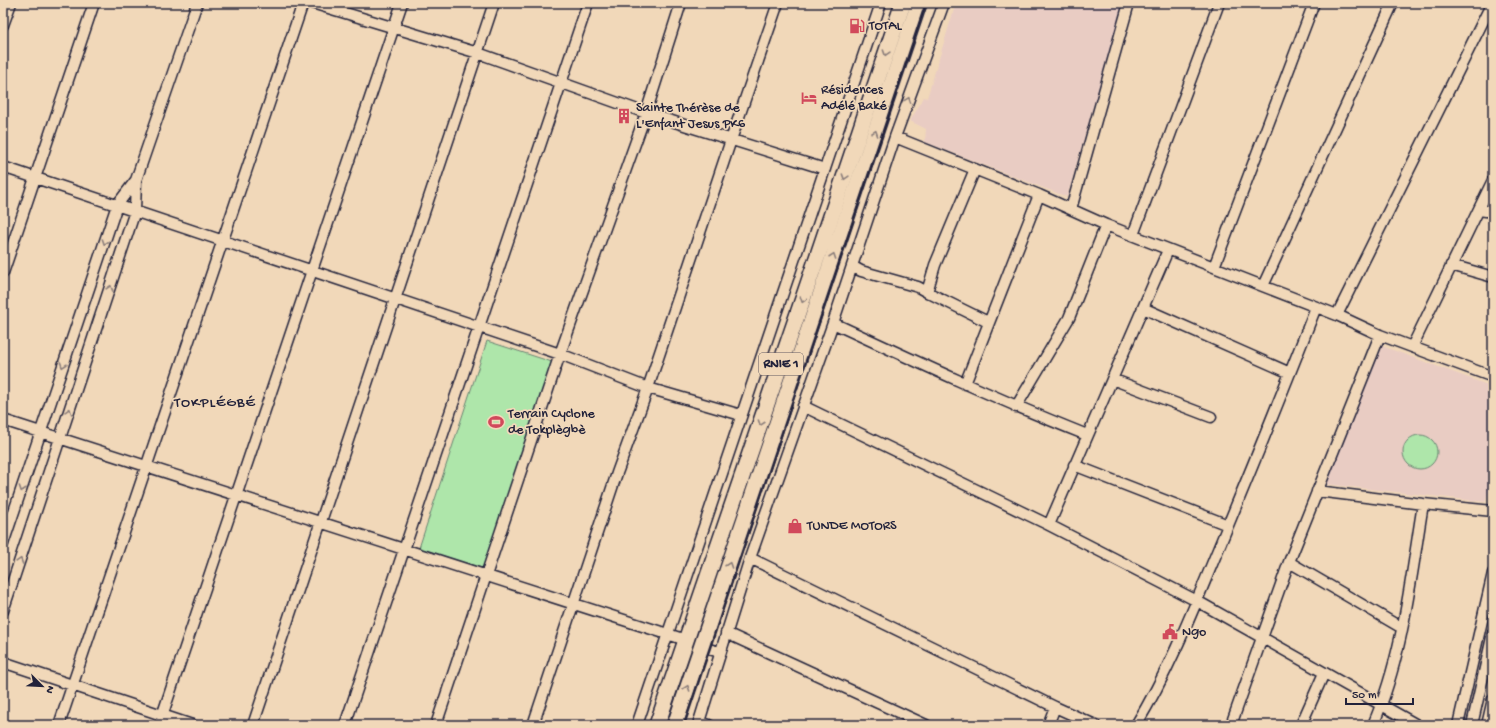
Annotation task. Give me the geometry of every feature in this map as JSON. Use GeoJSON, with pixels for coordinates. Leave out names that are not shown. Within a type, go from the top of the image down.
{"type":"FeatureCollection","features":[{"type":"Feature","properties":{"kind":"highway","name":"RNIE 1"},"geometry":{"type":"LineString","coordinates":[[657,725],[822,246],[903,3]]}},
{"type":"Feature","properties":{"kind":"highway","name":"RNIE 1"},"geometry":{"type":"LineString","coordinates":[[675,725],[919,3]]}},
{"type":"Feature","properties":{"kind":"street"},"geometry":{"type":"LineString","coordinates":[[3,26],[11,3]]}},
{"type":"Feature","properties":{"kind":"street"},"geometry":{"type":"LineString","coordinates":[[3,274],[94,3]]}},
{"type":"Feature","properties":{"kind":"street"},"geometry":{"type":"LineString","coordinates":[[3,612],[135,211],[136,180],[197,3]]}},
{"type":"Feature","properties":{"kind":"street"},"geometry":{"type":"LineString","coordinates":[[59,725],[303,3]]}},
{"type":"Feature","properties":{"kind":"street"},"geometry":{"type":"LineString","coordinates":[[312,3],[478,54],[646,113],[825,169]]}},
{"type":"Feature","properties":{"kind":"street"},"geometry":{"type":"LineString","coordinates":[[159,725],[402,3]]}},
{"type":"Feature","properties":{"kind":"street"},"geometry":{"type":"LineString","coordinates":[[253,725],[494,3]]}},
{"type":"Feature","properties":{"kind":"street"},"geometry":{"type":"LineString","coordinates":[[345,725],[478,326],[588,3]]}},
{"type":"Feature","properties":{"kind":"street"},"geometry":{"type":"LineString","coordinates":[[436,725],[560,354],[646,113],[681,3]]}},
{"type":"Feature","properties":{"kind":"street"},"geometry":{"type":"LineString","coordinates":[[533,725],[617,472],[648,388],[778,3]]}},
{"type":"Feature","properties":{"kind":"street"},"geometry":{"type":"LineString","coordinates":[[636,725],[881,3]]}},
{"type":"Feature","properties":{"kind":"street"},"geometry":{"type":"LineString","coordinates":[[702,724],[720,652],[750,558],[833,323],[894,137],[944,3]]}},
{"type":"Feature","properties":{"kind":"street"},"geometry":{"type":"LineString","coordinates":[[1071,209],[1129,3]]}},
{"type":"Feature","properties":{"kind":"street"},"geometry":{"type":"LineString","coordinates":[[1134,235],[1220,3]]}},
{"type":"Feature","properties":{"kind":"street"},"geometry":{"type":"LineString","coordinates":[[1214,268],[1314,3]]}},
{"type":"Feature","properties":{"kind":"street"},"geometry":{"type":"LineString","coordinates":[[1263,286],[1393,3]]}},
{"type":"Feature","properties":{"kind":"street"},"geometry":{"type":"LineString","coordinates":[[1337,315],[1490,16],[1492,3]]}},
{"type":"Feature","properties":{"kind":"street"},"geometry":{"type":"LineString","coordinates":[[894,137],[1039,195],[1106,225],[1168,250],[1337,315],[1380,335],[1493,378]]}},
{"type":"Feature","properties":{"kind":"street"},"geometry":{"type":"LineString","coordinates":[[3,167],[560,354],[648,388],[741,415]]}},
{"type":"Feature","properties":{"kind":"street"},"geometry":{"type":"LineString","coordinates":[[927,292],[935,265],[975,169]]}},
{"type":"Feature","properties":{"kind":"street"},"geometry":{"type":"LineString","coordinates":[[3,544],[117,205],[136,180]]}},
{"type":"Feature","properties":{"kind":"street"},"geometry":{"type":"LineString","coordinates":[[1412,347],[1493,180]]}},
{"type":"Feature","properties":{"kind":"street"},"geometry":{"type":"LineString","coordinates":[[965,384],[1039,195]]}},
{"type":"Feature","properties":{"kind":"street"},"geometry":{"type":"LineString","coordinates":[[1479,210],[1493,212]]}},
{"type":"Feature","properties":{"kind":"street"},"geometry":{"type":"LineString","coordinates":[[1016,407],[1069,318],[1106,225]]}},
{"type":"Feature","properties":{"kind":"street"},"geometry":{"type":"LineString","coordinates":[[1049,525],[1168,250]]}},
{"type":"Feature","properties":{"kind":"street"},"geometry":{"type":"LineString","coordinates":[[1451,265],[1493,277]]}},
{"type":"Feature","properties":{"kind":"street"},"geometry":{"type":"LineString","coordinates":[[852,266],[860,271],[918,287],[988,322]]}},
{"type":"Feature","properties":{"kind":"street"},"geometry":{"type":"LineString","coordinates":[[1136,725],[1153,697],[1197,601],[1316,307]]}},
{"type":"Feature","properties":{"kind":"street"},"geometry":{"type":"LineString","coordinates":[[1143,308],[1290,373]]}},
{"type":"Feature","properties":{"kind":"street"},"geometry":{"type":"LineString","coordinates":[[833,323],[1016,407],[1087,435]]}},
{"type":"Feature","properties":{"kind":"street"},"geometry":{"type":"LineString","coordinates":[[1231,725],[1289,562],[1380,335]]}},
{"type":"Feature","properties":{"kind":"street"},"geometry":{"type":"LineString","coordinates":[[1112,379],[1211,417]]}},
{"type":"Feature","properties":{"kind":"street"},"geometry":{"type":"LineString","coordinates":[[803,406],[1049,525],[1197,601],[1417,725]]}},
{"type":"Feature","properties":{"kind":"street"},"geometry":{"type":"LineString","coordinates":[[3,420],[686,640]]}},
{"type":"Feature","properties":{"kind":"street"},"geometry":{"type":"LineString","coordinates":[[1074,465],[1228,525]]}},
{"type":"Feature","properties":{"kind":"street"},"geometry":{"type":"LineString","coordinates":[[1317,491],[1493,511]]}},
{"type":"Feature","properties":{"kind":"street"},"geometry":{"type":"LineString","coordinates":[[1373,725],[1382,705],[1402,628],[1423,504]]}},
{"type":"Feature","properties":{"kind":"street"},"geometry":{"type":"LineString","coordinates":[[750,558],[1055,708],[1095,725]]}},
{"type":"Feature","properties":{"kind":"street"},"geometry":{"type":"LineString","coordinates":[[1289,562],[1402,628]]}},
{"type":"Feature","properties":{"kind":"street"},"geometry":{"type":"LineString","coordinates":[[1458,725],[1493,572]]}},
{"type":"Feature","properties":{"kind":"street"},"geometry":{"type":"LineString","coordinates":[[726,633],[926,725]]}},
{"type":"Feature","properties":{"kind":"street"},"geometry":{"type":"LineString","coordinates":[[1472,725],[1493,633]]}},
{"type":"Feature","properties":{"kind":"street"},"geometry":{"type":"LineString","coordinates":[[701,647],[720,652]]}},
{"type":"Feature","properties":{"kind":"street"},"geometry":{"type":"LineString","coordinates":[[3,662],[192,725]]}},
{"type":"Feature","properties":{"kind":"street"},"geometry":{"type":"LineString","coordinates":[[1302,725],[1324,673]]}},
{"type":"Feature","properties":{"kind":"street"},"geometry":{"type":"LineString","coordinates":[[1487,725],[1493,699]]}},
{"type":"Feature","properties":{"kind":"street"},"geometry":{"type":"LineString","coordinates":[[1048,725],[1055,708]]}},
{"type":"Feature","properties":{"kind":"shaded area"},"geometry":{"type":"Polygon","coordinates":[[[956,3],[1123,3],[1067,197],[925,142],[926,129],[910,121],[924,97],[927,98],[956,3]]]}},
{"type":"Feature","properties":{"kind":"shaded area"},"geometry":{"type":"Polygon","coordinates":[[[1382,346],[1493,387],[1493,481],[1485,502],[1325,484],[1382,346]]]}},
{"type":"Feature","properties":{"kind":"green space","name":"Terrain Cyclone de Tokplègbè"},"geometry":{"type":"Polygon","coordinates":[[[487,341],[552,362],[483,569],[419,548],[487,341]]]}},
{"type":"Feature","properties":{"kind":"green space"},"geometry":{"type":"Polygon","coordinates":[[[1417,435],[1423,435],[1427,436],[1434,442],[1437,452],[1436,459],[1430,466],[1423,469],[1417,469],[1413,468],[1406,462],[1403,455],[1403,449],[1404,445],[1410,438],[1417,435]]]}},
{"type":"Feature","properties":{"kind":"railway"},"geometry":{"type":"LineString","coordinates":[[684,725],[926,3]]}},
{"type":"Feature","properties":{"kind":"place","name":"TOTAL"},"geometry":{"type":"Point","coordinates":[857,26]}},
{"type":"Feature","properties":{"kind":"place","name":"Résidences Adélé Baké"},"geometry":{"type":"Point","coordinates":[809,98]}},
{"type":"Feature","properties":{"kind":"place","name":"Sainte Thérèse de L'Enfant Jesus PK6"},"geometry":{"type":"Point","coordinates":[624,116]}},
{"type":"Feature","properties":{"kind":"place","name":"Terrain Cyclone de Tokplègbè"},"geometry":{"type":"Point","coordinates":[496,422]}},
{"type":"Feature","properties":{"kind":"place","name":"TUNDE MOTORS"},"geometry":{"type":"Point","coordinates":[795,526]}},
{"type":"Feature","properties":{"kind":"place","name":"Ngo"},"geometry":{"type":"Point","coordinates":[1170,632]}},
{"type":"Feature","properties":{"kind":"district","name":"TOKPLÉGBÉ"},"geometry":{"type":"Point","coordinates":[215,403]}}]}
